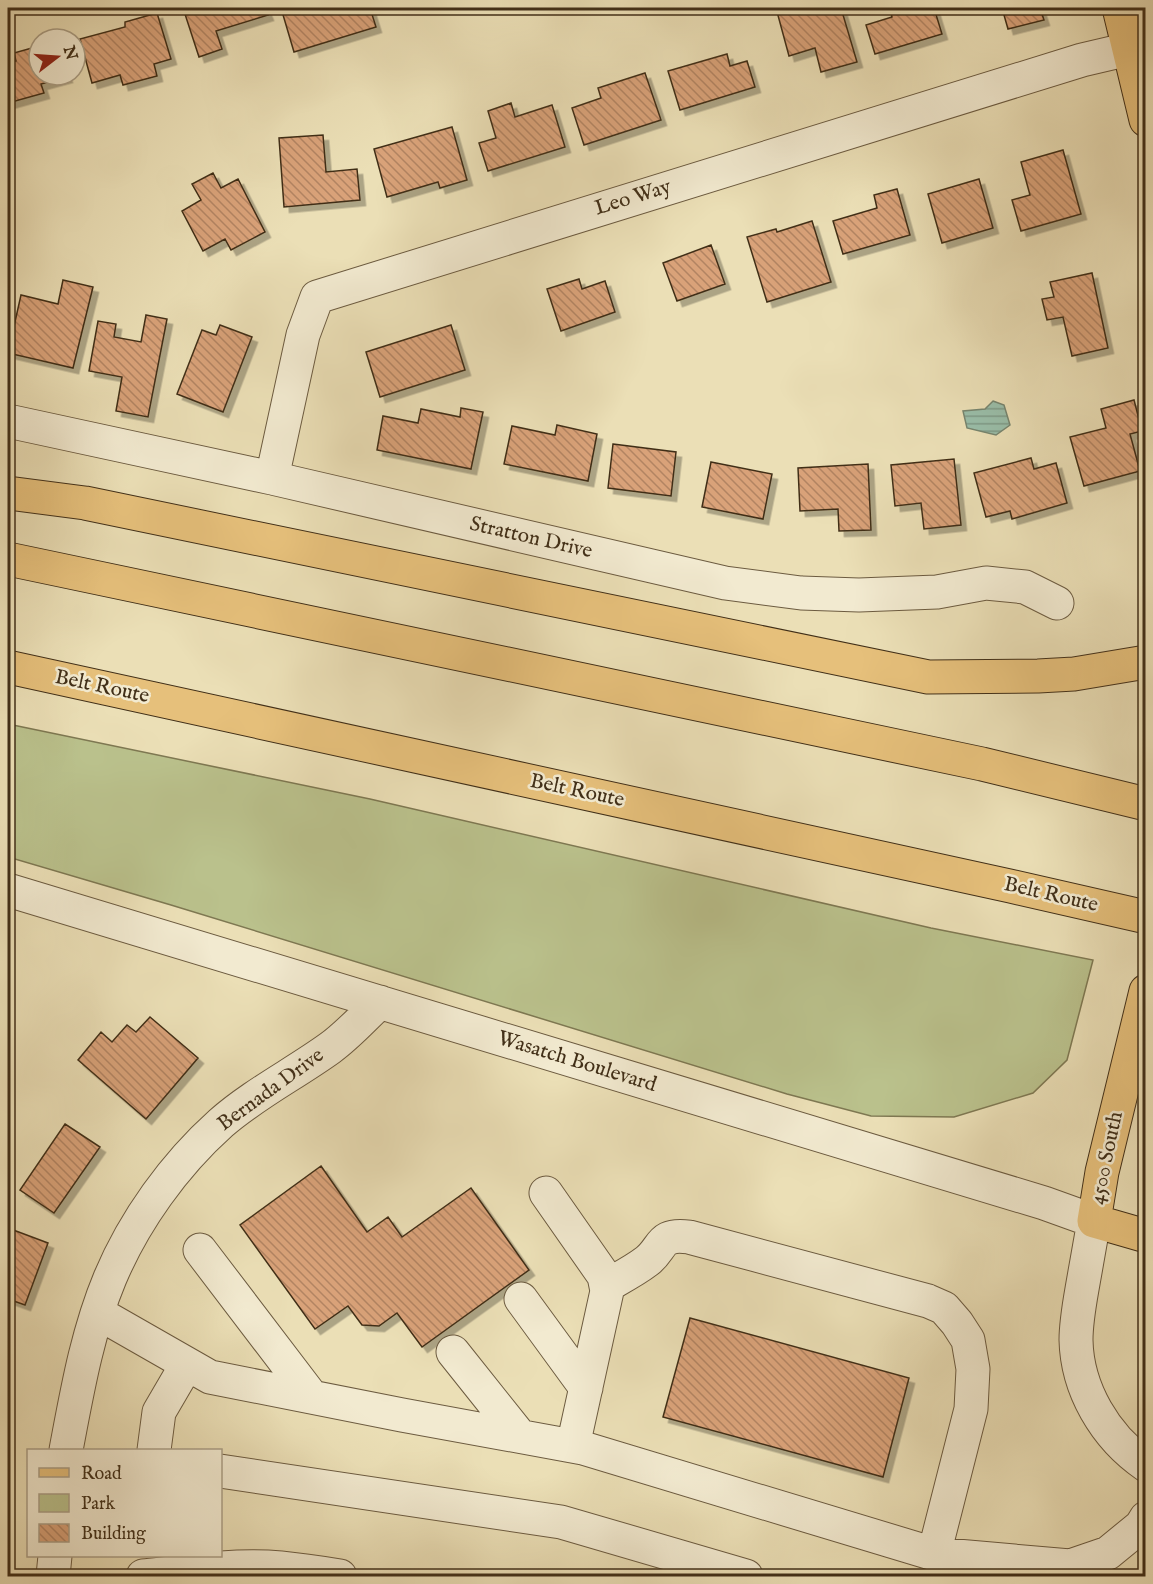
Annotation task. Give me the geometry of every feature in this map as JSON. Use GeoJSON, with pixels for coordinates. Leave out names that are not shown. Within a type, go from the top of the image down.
{"type":"FeatureCollection","features":[{"type":"Feature","properties":{"kind":"main road"},"geometry":{"type":"LineString","coordinates":[[1119,8],[1146,120]]}},
{"type":"Feature","properties":{"kind":"main road"},"geometry":{"type":"LineString","coordinates":[[8,493],[85,503],[928,677],[1074,674],[1146,662]]}},
{"type":"Feature","properties":{"kind":"main road"},"geometry":{"type":"LineString","coordinates":[[8,559],[982,764],[1146,804]]}},
{"type":"Feature","properties":{"kind":"main road","name":"Belt Route"},"geometry":{"type":"LineString","coordinates":[[8,667],[1146,917]]}},
{"type":"Feature","properties":{"kind":"main road","name":"4500 South"},"geometry":{"type":"LineString","coordinates":[[1094,1221],[1102,1172],[1143,1001]]}},
{"type":"Feature","properties":{"kind":"main road","name":"Wasatch Boulevard"},"geometry":{"type":"LineString","coordinates":[[1094,1221],[1146,1236]]}},
{"type":"Feature","properties":{"kind":"street","name":"Leo Way"},"geometry":{"type":"LineString","coordinates":[[272,478],[303,335],[317,297],[1071,63],[1129,49]]}},
{"type":"Feature","properties":{"kind":"street","name":"Stratton Drive"},"geometry":{"type":"LineString","coordinates":[[8,420],[272,478],[725,583],[801,593],[860,595],[937,592],[986,583],[1025,587],[1057,603]]}},
{"type":"Feature","properties":{"kind":"street","name":"Wasatch Boulevard"},"geometry":{"type":"LineString","coordinates":[[8,890],[1044,1203],[1094,1221]]}},
{"type":"Feature","properties":{"kind":"street","name":"Bernada Drive"},"geometry":{"type":"LineString","coordinates":[[66,1449],[82,1370],[98,1313],[110,1278],[141,1220],[178,1169],[221,1124],[244,1105],[339,1041],[380,1002]]}},
{"type":"Feature","properties":{"kind":"street"},"geometry":{"type":"LineString","coordinates":[[546,1193],[604,1276],[607,1291],[573,1446]]}},
{"type":"Feature","properties":{"kind":"street"},"geometry":{"type":"LineString","coordinates":[[1094,1221],[1077,1320],[1076,1340],[1080,1367],[1085,1387],[1100,1418],[1125,1448],[1146,1464]]}},
{"type":"Feature","properties":{"kind":"street"},"geometry":{"type":"LineString","coordinates":[[606,1286],[649,1260],[662,1242],[679,1235],[916,1298],[944,1308],[968,1340],[973,1369],[971,1409],[934,1554]]}},
{"type":"Feature","properties":{"kind":"street"},"geometry":{"type":"LineString","coordinates":[[201,1250],[312,1397]]}},
{"type":"Feature","properties":{"kind":"street"},"geometry":{"type":"LineString","coordinates":[[521,1299],[586,1388]]}},
{"type":"Feature","properties":{"kind":"street"},"geometry":{"type":"LineString","coordinates":[[98,1313],[210,1377],[573,1446],[934,1554],[1070,1566],[1108,1553],[1141,1526],[1146,1518]]}},
{"type":"Feature","properties":{"kind":"street"},"geometry":{"type":"LineString","coordinates":[[453,1352],[520,1436]]}},
{"type":"Feature","properties":{"kind":"street"},"geometry":{"type":"LineString","coordinates":[[154,1449],[159,1412],[187,1364]]}},
{"type":"Feature","properties":{"kind":"street"},"geometry":{"type":"LineString","coordinates":[[222,1471],[561,1522],[746,1576]]}},
{"type":"Feature","properties":{"kind":"street"},"geometry":{"type":"LineString","coordinates":[[53,1576],[55,1557]]}},
{"type":"Feature","properties":{"kind":"street"},"geometry":{"type":"LineString","coordinates":[[143,1576],[198,1569],[253,1567],[340,1576]]}},
{"type":"Feature","properties":{"kind":"green space"},"geometry":{"type":"Polygon","coordinates":[[[8,724],[370,799],[931,928],[1093,960],[1067,1060],[1033,1093],[954,1117],[871,1116],[787,1094],[8,857],[8,724]]]}},
{"type":"Feature","properties":{"kind":"shaded area"},"geometry":{"type":"Polygon","coordinates":[[[993,401],[1004,405],[1010,425],[996,435],[967,428],[963,411],[985,409],[993,401]]]}},
{"type":"Feature","properties":{"kind":"building"},"geometry":{"type":"Polygon","coordinates":[[[183,8],[265,8],[268,15],[216,31],[222,49],[199,57],[183,8]]]}},
{"type":"Feature","properties":{"kind":"building"},"geometry":{"type":"Polygon","coordinates":[[[281,8],[370,8],[376,27],[294,52],[281,8]]]}},
{"type":"Feature","properties":{"kind":"building"},"geometry":{"type":"Polygon","coordinates":[[[776,8],[799,8],[800,10],[841,8],[857,62],[821,72],[815,48],[789,56],[776,8]]]}},
{"type":"Feature","properties":{"kind":"building"},"geometry":{"type":"Polygon","coordinates":[[[890,8],[934,8],[942,34],[875,54],[866,25],[892,17],[890,8]]]}},
{"type":"Feature","properties":{"kind":"building"},"geometry":{"type":"Polygon","coordinates":[[[1002,8],[1040,8],[1044,20],[1008,29],[1002,8]]]}},
{"type":"Feature","properties":{"kind":"building"},"geometry":{"type":"Polygon","coordinates":[[[157,13],[171,59],[154,64],[157,76],[123,85],[120,75],[92,83],[87,65],[87,37],[125,27],[125,22],[157,13]]]}},
{"type":"Feature","properties":{"kind":"building"},"geometry":{"type":"Polygon","coordinates":[[[27,49],[27,87],[42,87],[44,93],[8,103],[8,63],[16,61],[14,53],[27,49]]]}},
{"type":"Feature","properties":{"kind":"building"},"geometry":{"type":"Polygon","coordinates":[[[727,54],[730,66],[747,61],[755,87],[680,110],[668,71],[727,54]]]}},
{"type":"Feature","properties":{"kind":"building"},"geometry":{"type":"Polygon","coordinates":[[[645,73],[661,120],[584,145],[572,108],[601,98],[598,88],[645,73]]]}},
{"type":"Feature","properties":{"kind":"building"},"geometry":{"type":"Polygon","coordinates":[[[511,103],[515,117],[552,105],[565,147],[488,171],[479,143],[496,138],[488,111],[511,103]]]}},
{"type":"Feature","properties":{"kind":"building"},"geometry":{"type":"Polygon","coordinates":[[[452,127],[467,180],[440,188],[438,182],[387,197],[374,149],[452,127]]]}},
{"type":"Feature","properties":{"kind":"building"},"geometry":{"type":"Polygon","coordinates":[[[323,135],[326,172],[357,169],[360,200],[284,207],[279,138],[323,135]]]}},
{"type":"Feature","properties":{"kind":"building"},"geometry":{"type":"Polygon","coordinates":[[[1063,150],[1081,214],[1021,231],[1012,200],[1030,195],[1021,162],[1063,150]]]}},
{"type":"Feature","properties":{"kind":"building"},"geometry":{"type":"Polygon","coordinates":[[[213,173],[221,188],[238,179],[265,232],[231,250],[225,239],[203,251],[182,211],[201,200],[192,184],[213,173]]]}},
{"type":"Feature","properties":{"kind":"building"},"geometry":{"type":"Polygon","coordinates":[[[979,179],[993,228],[942,243],[928,194],[979,179]]]}},
{"type":"Feature","properties":{"kind":"building"},"geometry":{"type":"Polygon","coordinates":[[[897,189],[910,235],[843,254],[833,221],[877,208],[874,195],[897,189]]]}},
{"type":"Feature","properties":{"kind":"building"},"geometry":{"type":"Polygon","coordinates":[[[812,221],[831,282],[767,302],[747,237],[776,229],[777,232],[812,221]]]}},
{"type":"Feature","properties":{"kind":"building"},"geometry":{"type":"Polygon","coordinates":[[[711,245],[725,284],[677,301],[663,263],[711,245]]]}},
{"type":"Feature","properties":{"kind":"building"},"geometry":{"type":"Polygon","coordinates":[[[1092,273],[1108,348],[1072,356],[1063,317],[1047,320],[1042,299],[1054,297],[1050,282],[1092,273]]]}},
{"type":"Feature","properties":{"kind":"building"},"geometry":{"type":"Polygon","coordinates":[[[579,279],[582,289],[605,281],[615,312],[561,331],[547,289],[579,279]]]}},
{"type":"Feature","properties":{"kind":"building"},"geometry":{"type":"Polygon","coordinates":[[[63,280],[93,287],[73,368],[8,353],[21,295],[58,304],[63,280]]]}},
{"type":"Feature","properties":{"kind":"building"},"geometry":{"type":"Polygon","coordinates":[[[146,315],[167,319],[148,417],[116,411],[122,377],[89,371],[98,321],[116,324],[114,337],[141,342],[146,315]]]}},
{"type":"Feature","properties":{"kind":"building"},"geometry":{"type":"Polygon","coordinates":[[[220,325],[252,337],[223,412],[177,394],[202,330],[216,335],[220,325]]]}},
{"type":"Feature","properties":{"kind":"building"},"geometry":{"type":"Polygon","coordinates":[[[451,325],[465,370],[380,397],[366,352],[451,325]]]}},
{"type":"Feature","properties":{"kind":"building"},"geometry":{"type":"Polygon","coordinates":[[[1134,400],[1142,431],[1130,434],[1140,471],[1084,486],[1070,437],[1106,428],[1101,409],[1134,400]]]}},
{"type":"Feature","properties":{"kind":"building"},"geometry":{"type":"Polygon","coordinates":[[[461,408],[483,412],[471,469],[377,450],[383,416],[418,423],[421,409],[460,417],[461,408]]]}},
{"type":"Feature","properties":{"kind":"building"},"geometry":{"type":"Polygon","coordinates":[[[557,425],[597,434],[588,481],[504,464],[512,426],[555,435],[557,425]]]}},
{"type":"Feature","properties":{"kind":"building"},"geometry":{"type":"Polygon","coordinates":[[[613,444],[676,452],[671,496],[608,488],[613,444]]]}},
{"type":"Feature","properties":{"kind":"building"},"geometry":{"type":"Polygon","coordinates":[[[1031,458],[1034,469],[1056,463],[1067,503],[1012,519],[1010,511],[986,517],[974,473],[1031,458]]]}},
{"type":"Feature","properties":{"kind":"building"},"geometry":{"type":"Polygon","coordinates":[[[954,459],[961,525],[924,529],[921,503],[895,506],[891,465],[954,459]]]}},
{"type":"Feature","properties":{"kind":"building"},"geometry":{"type":"Polygon","coordinates":[[[711,462],[772,474],[763,519],[702,507],[711,462]]]}},
{"type":"Feature","properties":{"kind":"building"},"geometry":{"type":"Polygon","coordinates":[[[868,464],[871,530],[839,531],[838,509],[800,511],[798,468],[868,464]]]}},
{"type":"Feature","properties":{"kind":"building"},"geometry":{"type":"Polygon","coordinates":[[[150,1017],[198,1058],[146,1119],[78,1060],[101,1032],[112,1042],[127,1025],[136,1032],[150,1017]]]}},
{"type":"Feature","properties":{"kind":"building"},"geometry":{"type":"Polygon","coordinates":[[[65,1124],[100,1147],[54,1213],[20,1190],[65,1124]]]}},
{"type":"Feature","properties":{"kind":"building"},"geometry":{"type":"Polygon","coordinates":[[[321,1166],[367,1232],[388,1217],[402,1237],[471,1188],[529,1270],[422,1347],[397,1313],[379,1326],[362,1325],[348,1306],[315,1329],[240,1225],[321,1166]]]}},
{"type":"Feature","properties":{"kind":"building"},"geometry":{"type":"Polygon","coordinates":[[[8,1228],[48,1243],[25,1305],[8,1299],[8,1228]]]}},
{"type":"Feature","properties":{"kind":"building"},"geometry":{"type":"Polygon","coordinates":[[[690,1318],[909,1378],[883,1477],[663,1417],[690,1318]]]}}]}
